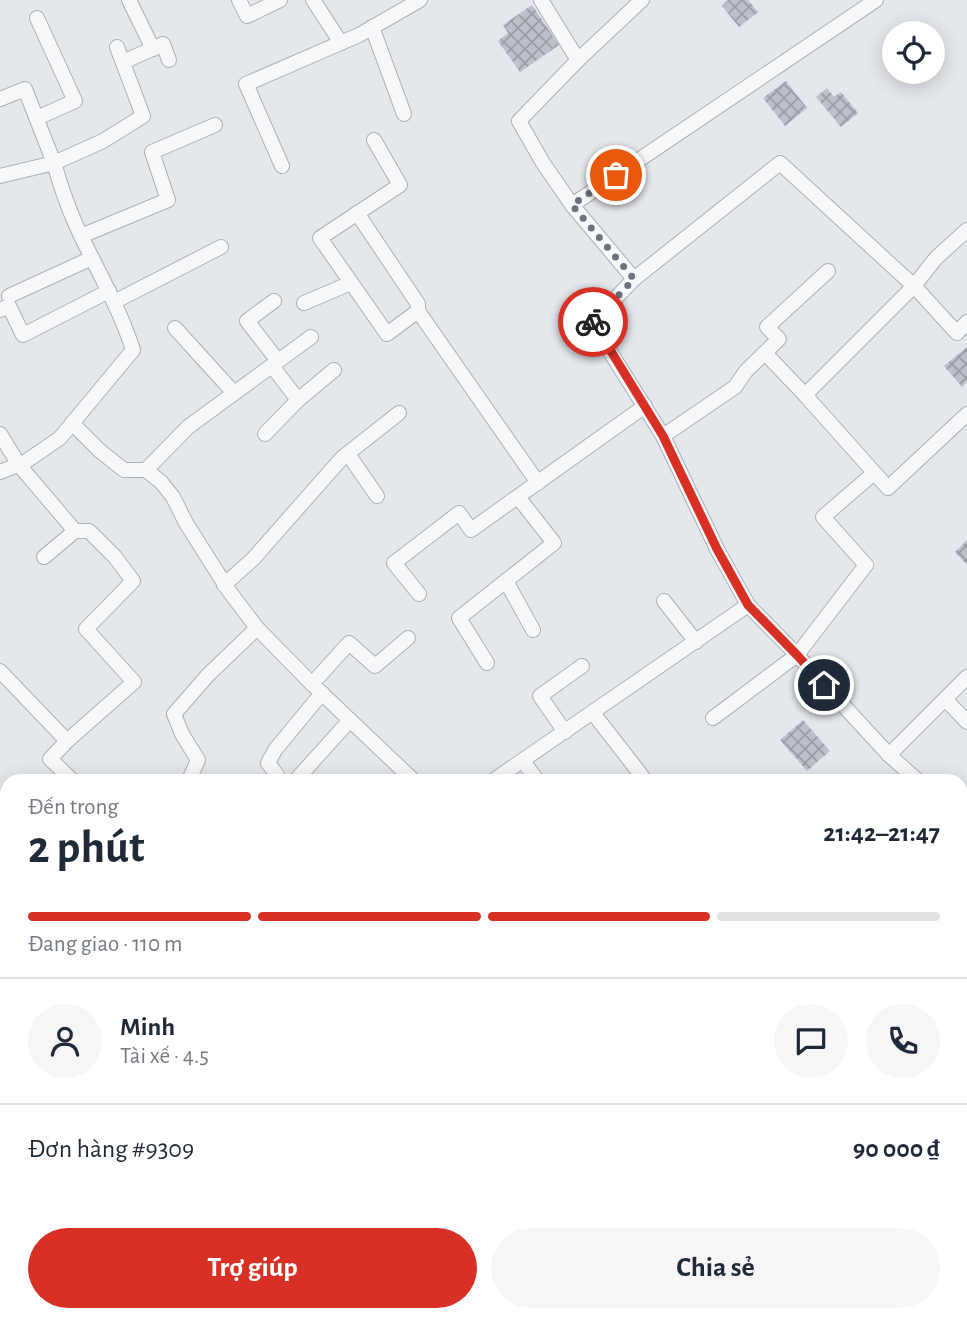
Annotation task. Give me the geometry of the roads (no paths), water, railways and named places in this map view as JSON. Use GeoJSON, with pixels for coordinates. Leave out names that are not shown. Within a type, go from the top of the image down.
{"type":"FeatureCollection","features":[{"type":"Feature","properties":{"kind":"lane"},"geometry":{"type":"LineString","coordinates":[[130,0],[153,48]]}},
{"type":"Feature","properties":{"kind":"lane"},"geometry":{"type":"LineString","coordinates":[[239,0],[247,16],[280,0]]}},
{"type":"Feature","properties":{"kind":"lane"},"geometry":{"type":"LineString","coordinates":[[313,0],[341,43]]}},
{"type":"Feature","properties":{"kind":"lane"},"geometry":{"type":"LineString","coordinates":[[282,166],[246,84],[341,43],[420,0]]}},
{"type":"Feature","properties":{"kind":"lane"},"geometry":{"type":"LineString","coordinates":[[541,0],[578,60]]}},
{"type":"Feature","properties":{"kind":"lane"},"geometry":{"type":"LineString","coordinates":[[634,279],[572,205],[543,163],[519,121],[578,60],[642,0]]}},
{"type":"Feature","properties":{"kind":"lane"},"geometry":{"type":"LineString","coordinates":[[572,205],[876,0]]}},
{"type":"Feature","properties":{"kind":"lane"},"geometry":{"type":"LineString","coordinates":[[37,18],[75,101],[37,118]]}},
{"type":"Feature","properties":{"kind":"lane"},"geometry":{"type":"LineString","coordinates":[[372,27],[404,114]]}},
{"type":"Feature","properties":{"kind":"lane"},"geometry":{"type":"LineString","coordinates":[[123,62],[163,44],[169,60]]}},
{"type":"Feature","properties":{"kind":"lane"},"geometry":{"type":"LineString","coordinates":[[0,176],[54,163],[103,141],[143,116],[117,47]]}},
{"type":"Feature","properties":{"kind":"lane"},"geometry":{"type":"LineString","coordinates":[[0,99],[25,89],[81,236],[128,332],[134,350],[60,438],[25,462],[0,472]]}},
{"type":"Feature","properties":{"kind":"lane"},"geometry":{"type":"LineString","coordinates":[[81,236],[168,200],[152,152],[215,125]]}},
{"type":"Feature","properties":{"kind":"lane"},"geometry":{"type":"LineString","coordinates":[[374,140],[400,185],[320,239],[387,334],[418,311]]}},
{"type":"Feature","properties":{"kind":"lane"},"geometry":{"type":"LineString","coordinates":[[910,774],[889,755],[748,605],[717,549],[663,436],[592,323],[634,279],[780,163],[914,286],[957,333],[967,322]]}},
{"type":"Feature","properties":{"kind":"lane"},"geometry":{"type":"LineString","coordinates":[[357,213],[418,304],[418,311],[538,483]]}},
{"type":"Feature","properties":{"kind":"lane"},"geometry":{"type":"LineString","coordinates":[[805,395],[914,286],[936,258],[967,230]]}},
{"type":"Feature","properties":{"kind":"lane"},"geometry":{"type":"LineString","coordinates":[[0,310],[9,306],[23,335],[221,247]]}},
{"type":"Feature","properties":{"kind":"lane"},"geometry":{"type":"LineString","coordinates":[[9,296],[92,258]]}},
{"type":"Feature","properties":{"kind":"lane"},"geometry":{"type":"LineString","coordinates":[[663,436],[735,387],[746,371],[779,340],[768,327],[828,271]]}},
{"type":"Feature","properties":{"kind":"lane"},"geometry":{"type":"LineString","coordinates":[[304,303],[351,283]]}},
{"type":"Feature","properties":{"kind":"lane"},"geometry":{"type":"LineString","coordinates":[[274,301],[247,321],[298,400]]}},
{"type":"Feature","properties":{"kind":"lane"},"geometry":{"type":"LineString","coordinates":[[175,328],[234,393]]}},
{"type":"Feature","properties":{"kind":"lane"},"geometry":{"type":"LineString","coordinates":[[146,470],[188,427],[310,337]]}},
{"type":"Feature","properties":{"kind":"lane"},"geometry":{"type":"LineString","coordinates":[[765,354],[888,488],[967,414]]}},
{"type":"Feature","properties":{"kind":"lane"},"geometry":{"type":"LineString","coordinates":[[265,434],[298,400],[334,370]]}},
{"type":"Feature","properties":{"kind":"lane"},"geometry":{"type":"LineString","coordinates":[[419,594],[394,563],[459,513],[471,530],[645,406]]}},
{"type":"Feature","properties":{"kind":"lane"},"geometry":{"type":"LineString","coordinates":[[224,585],[253,559],[348,454],[399,413]]}},
{"type":"Feature","properties":{"kind":"lane"},"geometry":{"type":"LineString","coordinates":[[72,423],[124,470],[146,470],[160,482],[173,497],[224,585],[257,628],[407,774]]}},
{"type":"Feature","properties":{"kind":"lane"},"geometry":{"type":"LineString","coordinates":[[0,434],[19,465],[75,531]]}},
{"type":"Feature","properties":{"kind":"lane"},"geometry":{"type":"LineString","coordinates":[[348,454],[377,496]]}},
{"type":"Feature","properties":{"kind":"lane"},"geometry":{"type":"LineString","coordinates":[[713,718],[797,655],[866,565],[823,517],[874,473]]}},
{"type":"Feature","properties":{"kind":"lane"},"geometry":{"type":"LineString","coordinates":[[487,663],[459,618],[554,543],[518,497]]}},
{"type":"Feature","properties":{"kind":"lane"},"geometry":{"type":"LineString","coordinates":[[44,557],[75,531],[89,531],[133,580],[86,629],[134,682],[50,759],[66,774]]}},
{"type":"Feature","properties":{"kind":"lane"},"geometry":{"type":"LineString","coordinates":[[506,581],[533,630]]}},
{"type":"Feature","properties":{"kind":"lane"},"geometry":{"type":"LineString","coordinates":[[664,601],[696,642]]}},
{"type":"Feature","properties":{"kind":"lane"},"geometry":{"type":"LineString","coordinates":[[503,774],[748,605]]}},
{"type":"Feature","properties":{"kind":"lane"},"geometry":{"type":"LineString","coordinates":[[192,774],[198,760],[182,734],[174,714],[208,675],[257,628]]}},
{"type":"Feature","properties":{"kind":"lane"},"geometry":{"type":"LineString","coordinates":[[276,774],[268,763],[275,750],[349,643],[375,666],[408,638]]}},
{"type":"Feature","properties":{"kind":"lane"},"geometry":{"type":"LineString","coordinates":[[565,732],[540,696],[582,666]]}},
{"type":"Feature","properties":{"kind":"lane"},"geometry":{"type":"LineString","coordinates":[[0,671],[67,741]]}},
{"type":"Feature","properties":{"kind":"lane"},"geometry":{"type":"LineString","coordinates":[[889,755],[967,677]]}},
{"type":"Feature","properties":{"kind":"lane"},"geometry":{"type":"LineString","coordinates":[[945,699],[967,722]]}},
{"type":"Feature","properties":{"kind":"lane"},"geometry":{"type":"LineString","coordinates":[[593,713],[640,774]]}},
{"type":"Feature","properties":{"kind":"lane"},"geometry":{"type":"LineString","coordinates":[[301,774],[350,720]]}},
{"type":"Feature","properties":{"kind":"lane"},"geometry":{"type":"LineString","coordinates":[[523,761],[533,774]]}}]}
